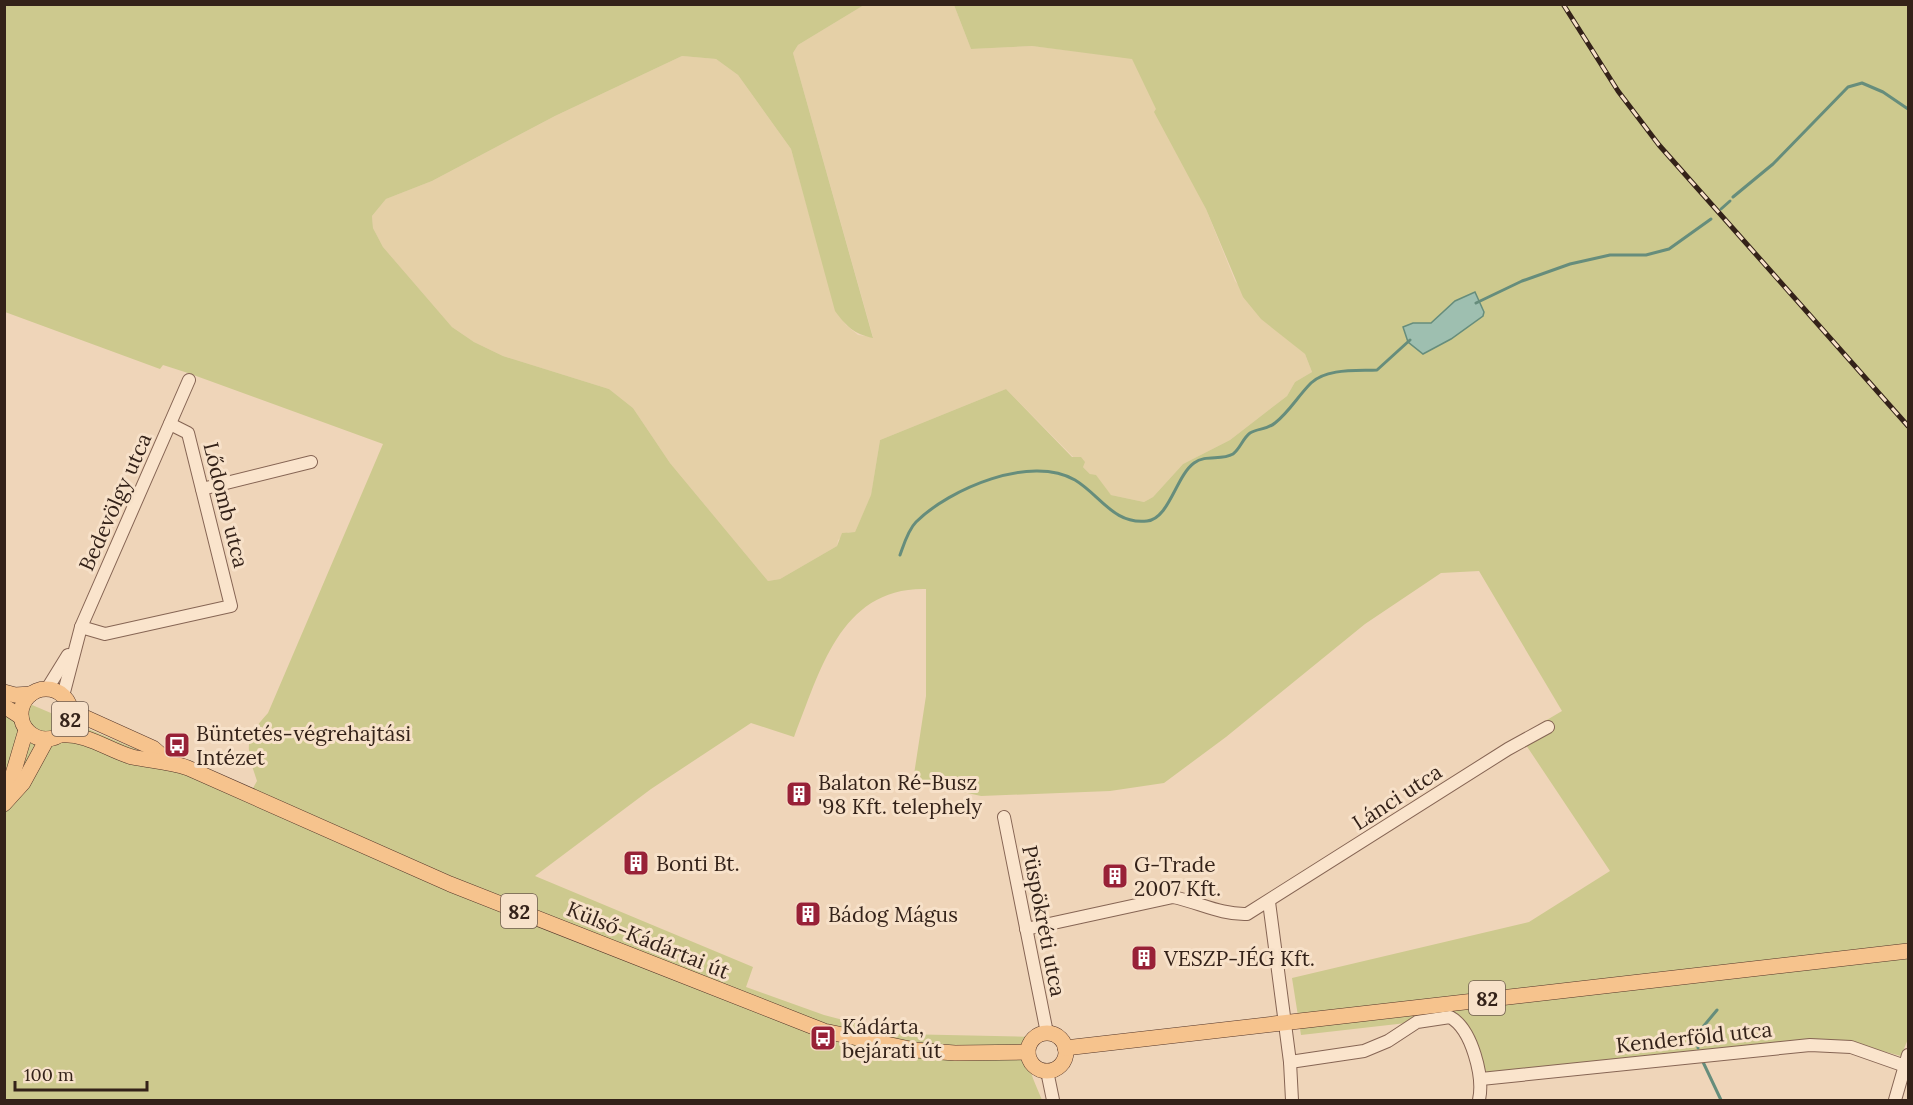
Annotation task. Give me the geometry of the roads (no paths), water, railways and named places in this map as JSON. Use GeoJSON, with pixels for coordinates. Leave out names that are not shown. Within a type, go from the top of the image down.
{"type":"FeatureCollection","features":[{"type":"Feature","properties":{"kind":"main road","name":"82"},"geometry":{"type":"LineString","coordinates":[[4,692],[15,695],[31,694],[47,689],[63,696],[71,711],[69,723],[54,737],[39,738],[4,706]]}},
{"type":"Feature","properties":{"kind":"main road","name":"82"},"geometry":{"type":"LineString","coordinates":[[24,724],[23,704],[31,694]]}},
{"type":"Feature","properties":{"kind":"main road","name":"Külső-Kádártai út"},"geometry":{"type":"LineString","coordinates":[[71,711],[153,748],[168,761]]}},
{"type":"Feature","properties":{"kind":"main road"},"geometry":{"type":"LineString","coordinates":[[4,787],[13,774],[24,724]]}},
{"type":"Feature","properties":{"kind":"main road","name":"Külső-Kádártai út"},"geometry":{"type":"LineString","coordinates":[[54,737],[80,735],[133,757],[168,761],[450,884],[824,1031],[915,1050],[1028,1052]]}},
{"type":"Feature","properties":{"kind":"main road"},"geometry":{"type":"LineString","coordinates":[[4,804],[23,783],[54,737]]}},
{"type":"Feature","properties":{"kind":"main road","name":"82"},"geometry":{"type":"LineString","coordinates":[[1065,1048],[1908,951]]}},
{"type":"Feature","properties":{"kind":"main road"},"geometry":{"type":"LineString","coordinates":[[1047,1033],[1059,1037],[1065,1048],[1065,1057],[1060,1065],[1047,1071],[1035,1066],[1028,1052],[1035,1038],[1047,1033]]}},
{"type":"Feature","properties":{"kind":"street","name":"Bedevölgy utca"},"geometry":{"type":"LineString","coordinates":[[63,696],[81,627],[189,380]]}},
{"type":"Feature","properties":{"kind":"street","name":"Lődomb utca"},"geometry":{"type":"LineString","coordinates":[[81,627],[105,634],[231,606],[188,433],[170,424]]}},
{"type":"Feature","properties":{"kind":"street"},"geometry":{"type":"LineString","coordinates":[[202,489],[311,462]]}},
{"type":"Feature","properties":{"kind":"street","name":"Bedevölgy utca"},"geometry":{"type":"LineString","coordinates":[[47,689],[76,641]]}},
{"type":"Feature","properties":{"kind":"street","name":"Lánci utca"},"geometry":{"type":"LineString","coordinates":[[1026,929],[1173,897],[1235,915],[1247,914],[1508,749],[1548,727]]}},
{"type":"Feature","properties":{"kind":"street","name":"Püspökréti utca"},"geometry":{"type":"LineString","coordinates":[[1004,817],[1047,1033]]}},
{"type":"Feature","properties":{"kind":"street"},"geometry":{"type":"LineString","coordinates":[[1269,902],[1290,1062],[1292,1101]]}},
{"type":"Feature","properties":{"kind":"street"},"geometry":{"type":"LineString","coordinates":[[1290,1062],[1364,1051],[1384,1043],[1418,1022],[1450,1017],[1465,1029],[1481,1079],[1479,1101]]}},
{"type":"Feature","properties":{"kind":"street","name":"Kenderföld utca"},"geometry":{"type":"LineString","coordinates":[[1481,1079],[1810,1045],[1851,1047],[1908,1063]]}},
{"type":"Feature","properties":{"kind":"street"},"geometry":{"type":"LineString","coordinates":[[1895,1101],[1908,1063]]}},
{"type":"Feature","properties":{"kind":"street"},"geometry":{"type":"LineString","coordinates":[[1047,1071],[1053,1101]]}},
{"type":"Feature","properties":{"kind":"waterway"},"geometry":{"type":"LineString","coordinates":[[1733,197],[1773,164],[1848,87],[1862,83],[1883,92],[1908,109]]}},
{"type":"Feature","properties":{"kind":"waterway"},"geometry":{"type":"LineString","coordinates":[[1721,209],[1730,201]]}},
{"type":"Feature","properties":{"kind":"waterway"},"geometry":{"type":"LineString","coordinates":[[1476,303],[1522,281],[1570,264],[1610,255],[1646,255],[1669,249],[1711,219]]}},
{"type":"Feature","properties":{"kind":"waterway"},"geometry":{"type":"LineString","coordinates":[[900,555],[913,525],[931,510],[969,487],[1014,473],[1036,471],[1057,473],[1084,486],[1116,514],[1135,521],[1155,518],[1167,505],[1182,477],[1194,463],[1203,459],[1233,454],[1250,433],[1269,427],[1280,419],[1306,388],[1318,378],[1342,371],[1377,370],[1410,340]]}},
{"type":"Feature","properties":{"kind":"waterway"},"geometry":{"type":"LineString","coordinates":[[1698,1048],[1697,1034],[1717,1010]]}},
{"type":"Feature","properties":{"kind":"waterway"},"geometry":{"type":"LineString","coordinates":[[1703,1062],[1721,1100]]}},
{"type":"Feature","properties":{"kind":"railway"},"geometry":{"type":"LineString","coordinates":[[1563,4],[1618,91],[1659,145],[1908,426]]}},
{"type":"Feature","properties":{"kind":"place","name":"Büntetés-végrehajtási Intézet"},"geometry":{"type":"Point","coordinates":[177,745]}},
{"type":"Feature","properties":{"kind":"place","name":"Balaton Ré-Busz '98 Kft. telephely"},"geometry":{"type":"Point","coordinates":[799,794]}},
{"type":"Feature","properties":{"kind":"place","name":"Bonti Bt."},"geometry":{"type":"Point","coordinates":[636,863]}},
{"type":"Feature","properties":{"kind":"place","name":"G-Trade 2007 Kft."},"geometry":{"type":"Point","coordinates":[1115,876]}},
{"type":"Feature","properties":{"kind":"place","name":"Bádog Mágus"},"geometry":{"type":"Point","coordinates":[808,914]}},
{"type":"Feature","properties":{"kind":"place","name":"VESZP-JÉG Kft."},"geometry":{"type":"Point","coordinates":[1144,958]}},
{"type":"Feature","properties":{"kind":"place","name":"Kádárta, bejárati út"},"geometry":{"type":"Point","coordinates":[823,1038]}}]}
